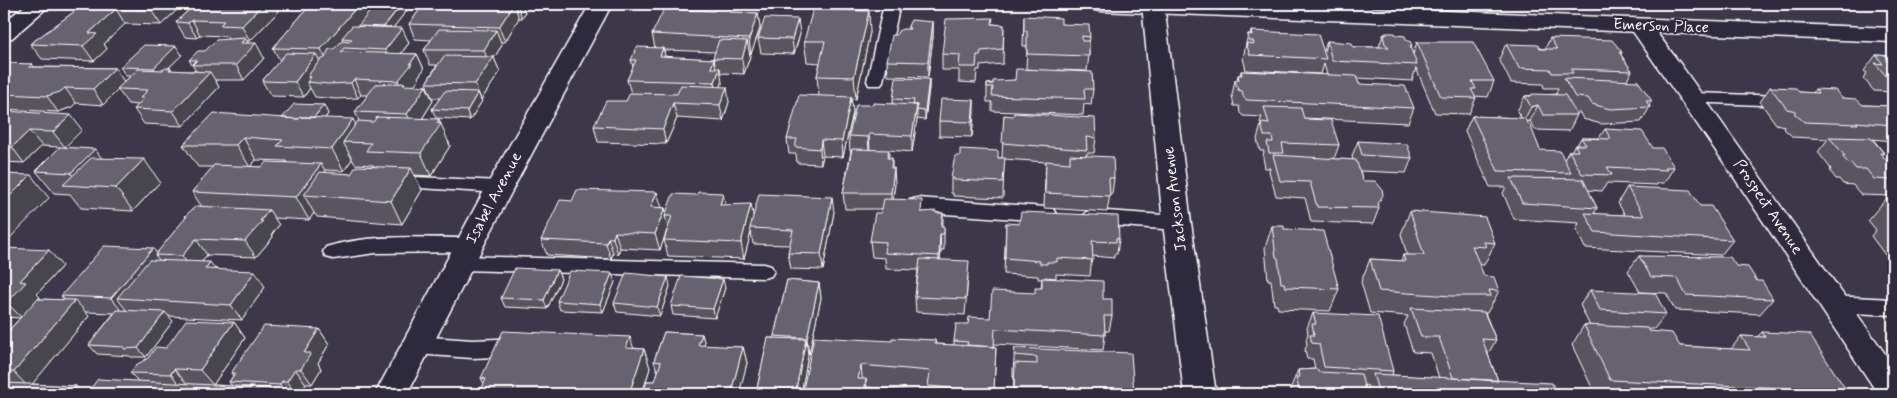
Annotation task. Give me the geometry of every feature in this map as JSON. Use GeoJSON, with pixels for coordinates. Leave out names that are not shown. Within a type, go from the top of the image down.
{"type":"FeatureCollection","features":[{"type":"Feature","properties":{"kind":"street"},"geometry":{"type":"LineString","coordinates":[[4,33],[40,4]]}},
{"type":"Feature","properties":{"kind":"street","name":"Isabel Avenue"},"geometry":{"type":"LineString","coordinates":[[391,394],[500,186],[601,4]]}},
{"type":"Feature","properties":{"kind":"street","name":"Emerson Place"},"geometry":{"type":"LineString","coordinates":[[1098,4],[1893,35]]}},
{"type":"Feature","properties":{"kind":"street","name":"Jackson Avenue"},"geometry":{"type":"LineString","coordinates":[[1153,5],[1177,223],[1200,394]]}},
{"type":"Feature","properties":{"kind":"street","name":"Prospect Avenue"},"geometry":{"type":"LineString","coordinates":[[1640,26],[1694,98],[1832,304],[1893,390]]}},
{"type":"Feature","properties":{"kind":"lane"},"geometry":{"type":"LineString","coordinates":[[875,80],[892,4]]}},
{"type":"Feature","properties":{"kind":"lane"},"geometry":{"type":"LineString","coordinates":[[1694,98],[1803,102]]}},
{"type":"Feature","properties":{"kind":"lane"},"geometry":{"type":"LineString","coordinates":[[372,181],[500,186]]}},
{"type":"Feature","properties":{"kind":"lane"},"geometry":{"type":"LineString","coordinates":[[916,205],[1177,223]]}},
{"type":"Feature","properties":{"kind":"lane"},"geometry":{"type":"LineString","coordinates":[[333,252],[376,246],[465,254],[764,271]]}},
{"type":"Feature","properties":{"kind":"lane"},"geometry":{"type":"LineString","coordinates":[[1832,304],[1893,307]]}},
{"type":"Feature","properties":{"kind":"lane"},"geometry":{"type":"LineString","coordinates":[[416,346],[472,349],[492,346],[537,348]]}},
{"type":"Feature","properties":{"kind":"building"},"geometry":{"type":"Polygon","coordinates":[[[99,4],[158,4],[151,10],[116,9],[89,33],[97,34],[83,46],[30,44],[82,6],[96,6],[99,4]]]}},
{"type":"Feature","properties":{"kind":"building"},"geometry":{"type":"Polygon","coordinates":[[[195,4],[263,4],[242,26],[220,25],[224,21],[192,20],[188,23],[176,22],[195,4]]]}},
{"type":"Feature","properties":{"kind":"building"},"geometry":{"type":"Polygon","coordinates":[[[311,4],[359,4],[321,49],[273,48],[311,4]]]}},
{"type":"Feature","properties":{"kind":"building"},"geometry":{"type":"Polygon","coordinates":[[[376,4],[402,4],[383,27],[358,26],[376,4]]]}},
{"type":"Feature","properties":{"kind":"building"},"geometry":{"type":"Polygon","coordinates":[[[424,4],[514,4],[499,27],[409,24],[424,4]]]}},
{"type":"Feature","properties":{"kind":"building"},"geometry":{"type":"Polygon","coordinates":[[[716,7],[732,8],[730,12],[758,13],[749,39],[652,34],[664,9],[714,11],[716,7]]]}},
{"type":"Feature","properties":{"kind":"building"},"geometry":{"type":"Polygon","coordinates":[[[813,9],[869,11],[854,77],[817,76],[825,41],[804,41],[813,9]]]}},
{"type":"Feature","properties":{"kind":"building"},"geometry":{"type":"Polygon","coordinates":[[[1024,16],[1061,18],[1061,24],[1089,25],[1090,37],[1082,36],[1082,41],[1089,41],[1089,56],[1027,54],[1027,31],[1024,31],[1024,16]]]}},
{"type":"Feature","properties":{"kind":"building"},"geometry":{"type":"Polygon","coordinates":[[[765,18],[798,19],[792,39],[758,38],[765,18]]]}},
{"type":"Feature","properties":{"kind":"building"},"geometry":{"type":"Polygon","coordinates":[[[993,18],[992,24],[1004,25],[1003,49],[981,51],[980,55],[977,55],[976,67],[959,67],[960,55],[942,54],[946,19],[993,18]]]}},
{"type":"Feature","properties":{"kind":"building"},"geometry":{"type":"Polygon","coordinates":[[[911,20],[933,22],[928,62],[887,61],[892,35],[897,35],[898,31],[903,29],[910,29],[908,26],[911,20]]]}},
{"type":"Feature","properties":{"kind":"building"},"geometry":{"type":"Polygon","coordinates":[[[352,26],[402,28],[385,50],[344,48],[341,52],[417,54],[410,64],[412,64],[398,81],[354,79],[351,83],[328,84],[307,82],[311,77],[308,77],[310,73],[320,60],[325,58],[329,49],[334,49],[342,41],[349,42],[352,39],[342,38],[352,26]]]}},
{"type":"Feature","properties":{"kind":"building"},"geometry":{"type":"Polygon","coordinates":[[[439,29],[496,30],[484,50],[424,50],[439,29]]]}},
{"type":"Feature","properties":{"kind":"building"},"geometry":{"type":"Polygon","coordinates":[[[1251,31],[1318,34],[1326,59],[1250,55],[1246,43],[1254,44],[1253,41],[1249,41],[1248,34],[1252,35],[1251,31]]]}},
{"type":"Feature","properties":{"kind":"building"},"geometry":{"type":"Polygon","coordinates":[[[1385,33],[1405,36],[1407,41],[1410,41],[1417,65],[1332,61],[1327,41],[1352,43],[1353,47],[1389,47],[1385,44],[1383,35],[1386,35],[1385,33]]]}},
{"type":"Feature","properties":{"kind":"building"},"geometry":{"type":"Polygon","coordinates":[[[245,38],[241,43],[256,43],[236,65],[192,65],[197,60],[189,60],[198,51],[205,51],[216,40],[245,38]]]}},
{"type":"Feature","properties":{"kind":"building"},"geometry":{"type":"Polygon","coordinates":[[[1550,38],[1612,40],[1622,52],[1619,52],[1632,71],[1571,69],[1573,73],[1552,73],[1550,69],[1519,68],[1506,44],[1538,45],[1540,49],[1557,49],[1550,38]]]}},
{"type":"Feature","properties":{"kind":"building"},"geometry":{"type":"Polygon","coordinates":[[[719,40],[747,41],[742,59],[713,58],[719,40]]]}},
{"type":"Feature","properties":{"kind":"building"},"geometry":{"type":"Polygon","coordinates":[[[1417,42],[1473,42],[1494,81],[1472,81],[1476,89],[1471,89],[1476,98],[1441,97],[1417,42]]]}},
{"type":"Feature","properties":{"kind":"building"},"geometry":{"type":"Polygon","coordinates":[[[144,45],[176,46],[154,68],[120,67],[144,45]]]}},
{"type":"Feature","properties":{"kind":"building"},"geometry":{"type":"Polygon","coordinates":[[[637,47],[663,48],[660,56],[714,59],[711,68],[720,68],[715,82],[627,80],[636,60],[631,60],[637,47]]]}},
{"type":"Feature","properties":{"kind":"building"},"geometry":{"type":"Polygon","coordinates":[[[286,53],[316,54],[295,82],[262,81],[286,53]]]}},
{"type":"Feature","properties":{"kind":"building"},"geometry":{"type":"Polygon","coordinates":[[[1876,55],[1893,56],[1893,76],[1886,76],[1875,63],[1883,64],[1876,55]]]}},
{"type":"Feature","properties":{"kind":"building"},"geometry":{"type":"Polygon","coordinates":[[[444,56],[494,57],[475,84],[426,83],[444,56]]]}},
{"type":"Feature","properties":{"kind":"building"},"geometry":{"type":"Polygon","coordinates":[[[7,63],[32,64],[29,67],[115,68],[93,89],[65,88],[60,92],[47,96],[4,94],[4,66],[7,63]]]}},
{"type":"Feature","properties":{"kind":"building"},"geometry":{"type":"Polygon","coordinates":[[[171,68],[169,70],[210,72],[173,111],[134,109],[144,98],[140,98],[148,90],[117,89],[138,69],[163,70],[171,68]]]}},
{"type":"Feature","properties":{"kind":"building"},"geometry":{"type":"Polygon","coordinates":[[[1016,69],[1092,72],[1093,89],[1084,89],[1085,99],[992,96],[993,87],[987,87],[987,84],[993,84],[993,81],[1015,80],[1016,69]]]}},
{"type":"Feature","properties":{"kind":"building"},"geometry":{"type":"Polygon","coordinates":[[[1241,71],[1356,76],[1359,84],[1405,86],[1414,108],[1247,100],[1244,98],[1242,91],[1238,90],[1235,80],[1239,80],[1238,75],[1242,75],[1241,71]]]}},
{"type":"Feature","properties":{"kind":"building"},"geometry":{"type":"Polygon","coordinates":[[[896,78],[929,79],[925,111],[917,110],[917,105],[913,105],[914,100],[893,99],[896,78]]]}},
{"type":"Feature","properties":{"kind":"building"},"geometry":{"type":"Polygon","coordinates":[[[1564,78],[1638,81],[1652,101],[1646,101],[1650,107],[1610,109],[1592,104],[1588,98],[1575,97],[1564,78]]]}},
{"type":"Feature","properties":{"kind":"building"},"geometry":{"type":"Polygon","coordinates":[[[405,83],[403,85],[426,86],[407,114],[355,112],[376,84],[405,83]]]}},
{"type":"Feature","properties":{"kind":"building"},"geometry":{"type":"Polygon","coordinates":[[[681,85],[727,87],[720,105],[673,103],[663,129],[594,126],[606,101],[626,101],[630,93],[677,94],[681,85]]]}},
{"type":"Feature","properties":{"kind":"building"},"geometry":{"type":"Polygon","coordinates":[[[1770,87],[1796,88],[1799,92],[1819,93],[1815,89],[1835,90],[1842,98],[1856,99],[1863,105],[1893,106],[1893,125],[1856,122],[1858,124],[1804,122],[1794,113],[1796,111],[1787,109],[1770,87]]]}},
{"type":"Feature","properties":{"kind":"building"},"geometry":{"type":"Polygon","coordinates":[[[445,91],[478,92],[467,111],[432,109],[445,91]]]}},
{"type":"Feature","properties":{"kind":"building"},"geometry":{"type":"Polygon","coordinates":[[[1532,94],[1565,95],[1577,115],[1543,115],[1538,105],[1531,107],[1525,96],[1531,96],[1532,94]]]}},
{"type":"Feature","properties":{"kind":"building"},"geometry":{"type":"Polygon","coordinates":[[[799,95],[851,97],[842,141],[821,140],[820,149],[795,147],[797,139],[787,139],[799,95]]]}},
{"type":"Feature","properties":{"kind":"building"},"geometry":{"type":"Polygon","coordinates":[[[941,99],[974,100],[972,122],[939,121],[941,99]]]}},
{"type":"Feature","properties":{"kind":"building"},"geometry":{"type":"Polygon","coordinates":[[[873,103],[917,105],[912,136],[869,134],[868,137],[849,136],[856,105],[873,105],[873,103]]]}},
{"type":"Feature","properties":{"kind":"building"},"geometry":{"type":"Polygon","coordinates":[[[294,104],[324,105],[314,117],[301,117],[299,119],[282,118],[294,104]]]}},
{"type":"Feature","properties":{"kind":"building"},"geometry":{"type":"Polygon","coordinates":[[[1264,107],[1301,108],[1304,119],[1331,120],[1339,145],[1282,143],[1284,153],[1269,153],[1267,142],[1273,142],[1272,136],[1264,136],[1261,123],[1269,124],[1264,107]]]}},
{"type":"Feature","properties":{"kind":"building"},"geometry":{"type":"Polygon","coordinates":[[[4,111],[71,115],[53,132],[29,131],[12,147],[4,147],[4,111]]]}},
{"type":"Feature","properties":{"kind":"building"},"geometry":{"type":"Polygon","coordinates":[[[214,113],[299,119],[301,117],[353,119],[332,149],[277,146],[283,140],[243,137],[236,145],[183,145],[214,113]]]}},
{"type":"Feature","properties":{"kind":"building"},"geometry":{"type":"Polygon","coordinates":[[[1014,113],[1095,118],[1096,138],[1086,137],[1087,150],[1002,143],[1004,115],[1013,116],[1014,113]]]}},
{"type":"Feature","properties":{"kind":"building"},"geometry":{"type":"Polygon","coordinates":[[[1472,116],[1524,118],[1531,127],[1540,150],[1560,151],[1571,173],[1498,171],[1472,116]]]}},
{"type":"Feature","properties":{"kind":"building"},"geometry":{"type":"Polygon","coordinates":[[[377,117],[439,119],[437,123],[441,124],[421,153],[366,151],[371,143],[343,142],[358,121],[373,122],[377,117]]]}},
{"type":"Feature","properties":{"kind":"building"},"geometry":{"type":"Polygon","coordinates":[[[1605,129],[1642,131],[1653,148],[1662,148],[1674,167],[1665,167],[1667,170],[1607,167],[1612,175],[1582,174],[1569,151],[1578,151],[1575,145],[1586,145],[1581,138],[1611,139],[1605,129]]]}},
{"type":"Feature","properties":{"kind":"building"},"geometry":{"type":"Polygon","coordinates":[[[1829,137],[1871,138],[1884,153],[1880,153],[1893,168],[1893,180],[1874,179],[1866,169],[1856,169],[1842,156],[1845,156],[1829,137]]]}},
{"type":"Feature","properties":{"kind":"building"},"geometry":{"type":"Polygon","coordinates":[[[1358,141],[1407,144],[1412,158],[1362,155],[1358,141]]]}},
{"type":"Feature","properties":{"kind":"building"},"geometry":{"type":"Polygon","coordinates":[[[60,147],[95,149],[71,173],[36,171],[60,147]]]}},
{"type":"Feature","properties":{"kind":"building"},"geometry":{"type":"Polygon","coordinates":[[[852,149],[889,150],[887,158],[892,158],[891,168],[894,168],[891,193],[843,193],[852,149]]]}},
{"type":"Feature","properties":{"kind":"building"},"geometry":{"type":"Polygon","coordinates":[[[960,149],[998,151],[998,158],[1005,158],[1003,182],[954,180],[954,178],[951,178],[955,156],[960,156],[960,149]]]}},
{"type":"Feature","properties":{"kind":"building"},"geometry":{"type":"Polygon","coordinates":[[[1070,155],[1113,157],[1114,178],[1109,178],[1110,196],[1045,193],[1046,161],[1070,163],[1070,155]]]}},
{"type":"Feature","properties":{"kind":"building"},"geometry":{"type":"Polygon","coordinates":[[[1273,155],[1356,160],[1363,181],[1375,181],[1382,189],[1383,195],[1378,204],[1379,208],[1317,207],[1310,182],[1280,181],[1273,155]]]}},
{"type":"Feature","properties":{"kind":"building"},"geometry":{"type":"Polygon","coordinates":[[[91,158],[144,159],[116,188],[63,185],[91,158]]]}},
{"type":"Feature","properties":{"kind":"building"},"geometry":{"type":"Polygon","coordinates":[[[266,162],[321,164],[296,197],[192,192],[214,165],[262,167],[266,162]]]}},
{"type":"Feature","properties":{"kind":"building"},"geometry":{"type":"Polygon","coordinates":[[[356,166],[411,168],[391,201],[304,195],[320,172],[351,174],[356,166]]]}},
{"type":"Feature","properties":{"kind":"building"},"geometry":{"type":"Polygon","coordinates":[[[4,174],[31,175],[4,202],[4,174]]]}},
{"type":"Feature","properties":{"kind":"building"},"geometry":{"type":"Polygon","coordinates":[[[1511,178],[1583,179],[1597,208],[1522,203],[1511,178]]]}},
{"type":"Feature","properties":{"kind":"building"},"geometry":{"type":"Polygon","coordinates":[[[1627,187],[1690,190],[1700,206],[1711,206],[1733,240],[1595,232],[1585,213],[1644,216],[1627,187]]]}},
{"type":"Feature","properties":{"kind":"building"},"geometry":{"type":"Polygon","coordinates":[[[577,190],[657,192],[651,207],[665,208],[655,234],[615,232],[613,238],[608,238],[606,243],[541,240],[560,200],[572,201],[577,190]]]}},
{"type":"Feature","properties":{"kind":"building"},"geometry":{"type":"Polygon","coordinates":[[[698,192],[723,193],[720,205],[751,204],[741,243],[664,240],[672,216],[665,216],[673,194],[697,195],[698,192]]]}},
{"type":"Feature","properties":{"kind":"building"},"geometry":{"type":"Polygon","coordinates":[[[759,194],[832,197],[821,254],[788,253],[793,230],[750,228],[759,194]]]}},
{"type":"Feature","properties":{"kind":"building"},"geometry":{"type":"Polygon","coordinates":[[[1887,198],[1893,198],[1893,205],[1887,198]]]}},
{"type":"Feature","properties":{"kind":"building"},"geometry":{"type":"Polygon","coordinates":[[[884,199],[922,200],[921,212],[936,211],[936,213],[943,213],[941,227],[944,227],[944,234],[940,234],[939,256],[885,253],[886,242],[870,241],[875,213],[881,213],[884,199]]]}},
{"type":"Feature","properties":{"kind":"building"},"geometry":{"type":"Polygon","coordinates":[[[196,206],[269,210],[260,221],[263,221],[245,241],[196,239],[182,256],[155,255],[187,216],[185,216],[196,206]]]}},
{"type":"Feature","properties":{"kind":"building"},"geometry":{"type":"Polygon","coordinates":[[[1410,211],[1485,217],[1495,243],[1484,242],[1486,247],[1472,246],[1484,276],[1494,277],[1499,291],[1489,290],[1491,296],[1451,296],[1379,291],[1370,259],[1405,261],[1403,255],[1424,255],[1410,211]]]}},
{"type":"Feature","properties":{"kind":"building"},"geometry":{"type":"Polygon","coordinates":[[[1021,212],[1118,216],[1119,239],[1116,238],[1116,242],[1092,241],[1093,260],[1057,258],[1057,262],[1040,264],[1040,261],[1005,258],[1006,223],[1019,224],[1021,212]]]}},
{"type":"Feature","properties":{"kind":"building"},"geometry":{"type":"Polygon","coordinates":[[[1272,226],[1284,226],[1284,229],[1323,231],[1339,289],[1285,287],[1284,283],[1281,283],[1272,226]]]}},
{"type":"Feature","properties":{"kind":"building"},"geometry":{"type":"Polygon","coordinates":[[[104,246],[153,248],[111,298],[61,296],[104,246]]]}},
{"type":"Feature","properties":{"kind":"building"},"geometry":{"type":"Polygon","coordinates":[[[4,248],[49,250],[20,281],[26,282],[7,303],[4,303],[4,248]]]}},
{"type":"Feature","properties":{"kind":"building"},"geometry":{"type":"Polygon","coordinates":[[[1639,256],[1730,257],[1736,266],[1748,267],[1757,281],[1762,281],[1773,299],[1686,295],[1677,278],[1651,277],[1639,256]]]}},
{"type":"Feature","properties":{"kind":"building"},"geometry":{"type":"Polygon","coordinates":[[[920,259],[969,261],[966,299],[915,297],[920,259]]]}},
{"type":"Feature","properties":{"kind":"building"},"geometry":{"type":"Polygon","coordinates":[[[149,260],[210,262],[205,269],[255,271],[231,305],[117,298],[149,260]]]}},
{"type":"Feature","properties":{"kind":"building"},"geometry":{"type":"Polygon","coordinates":[[[515,268],[557,270],[544,300],[501,298],[515,268]]]}},
{"type":"Feature","properties":{"kind":"building"},"geometry":{"type":"Polygon","coordinates":[[[570,271],[612,273],[600,304],[557,301],[570,271]]]}},
{"type":"Feature","properties":{"kind":"building"},"geometry":{"type":"Polygon","coordinates":[[[626,273],[668,277],[657,307],[614,303],[626,273]]]}},
{"type":"Feature","properties":{"kind":"building"},"geometry":{"type":"Polygon","coordinates":[[[681,276],[723,279],[713,309],[671,306],[681,276]]]}},
{"type":"Feature","properties":{"kind":"building"},"geometry":{"type":"Polygon","coordinates":[[[1042,278],[1103,281],[1103,299],[1112,299],[1112,316],[1104,316],[1105,335],[995,329],[994,347],[967,345],[968,342],[954,341],[956,324],[968,324],[969,317],[990,318],[992,291],[1035,293],[1035,288],[1042,288],[1042,278]]]}},
{"type":"Feature","properties":{"kind":"building"},"geometry":{"type":"Polygon","coordinates":[[[787,280],[819,283],[807,338],[774,336],[787,280]]]}},
{"type":"Feature","properties":{"kind":"building"},"geometry":{"type":"Polygon","coordinates":[[[1590,290],[1655,293],[1666,314],[1600,310],[1590,290]]]}},
{"type":"Feature","properties":{"kind":"building"},"geometry":{"type":"Polygon","coordinates":[[[37,299],[75,300],[14,372],[4,372],[4,336],[37,299]]]}},
{"type":"Feature","properties":{"kind":"building"},"geometry":{"type":"Polygon","coordinates":[[[1411,308],[1484,312],[1496,340],[1482,339],[1498,381],[1453,378],[1439,337],[1421,337],[1411,308]]]}},
{"type":"Feature","properties":{"kind":"building"},"geometry":{"type":"Polygon","coordinates":[[[117,310],[165,312],[138,348],[124,349],[125,347],[89,345],[117,310]]]}},
{"type":"Feature","properties":{"kind":"building"},"geometry":{"type":"Polygon","coordinates":[[[1313,313],[1378,316],[1393,371],[1324,367],[1319,344],[1312,343],[1310,335],[1314,335],[1312,324],[1316,324],[1313,313]]]}},
{"type":"Feature","properties":{"kind":"building"},"geometry":{"type":"Polygon","coordinates":[[[186,320],[234,322],[200,370],[174,369],[171,374],[130,373],[136,365],[148,358],[156,347],[166,348],[186,320]]]}},
{"type":"Feature","properties":{"kind":"building"},"geometry":{"type":"Polygon","coordinates":[[[1584,325],[1647,328],[1649,331],[1672,333],[1680,346],[1750,350],[1741,336],[1765,337],[1762,332],[1809,334],[1847,391],[1610,380],[1584,325]]]}},
{"type":"Feature","properties":{"kind":"building"},"geometry":{"type":"Polygon","coordinates":[[[264,326],[319,329],[304,353],[311,353],[301,369],[295,369],[287,381],[282,381],[280,385],[229,382],[235,373],[231,373],[264,326]]]}},
{"type":"Feature","properties":{"kind":"building"},"geometry":{"type":"Polygon","coordinates":[[[503,331],[630,337],[626,348],[644,349],[629,394],[479,394],[486,379],[481,378],[503,331]]]}},
{"type":"Feature","properties":{"kind":"building"},"geometry":{"type":"Polygon","coordinates":[[[664,332],[702,334],[698,345],[743,347],[732,389],[797,391],[796,394],[642,394],[647,381],[655,381],[661,362],[654,361],[664,332]]]}},
{"type":"Feature","properties":{"kind":"building"},"geometry":{"type":"Polygon","coordinates":[[[814,337],[892,341],[892,338],[935,340],[935,344],[996,347],[994,389],[928,386],[930,371],[861,365],[858,379],[866,379],[864,394],[802,394],[814,337]]]}},
{"type":"Feature","properties":{"kind":"building"},"geometry":{"type":"Polygon","coordinates":[[[768,338],[806,339],[796,389],[757,388],[768,338]]]}},
{"type":"Feature","properties":{"kind":"building"},"geometry":{"type":"Polygon","coordinates":[[[1015,348],[1131,353],[1134,394],[1036,394],[1014,392],[1015,363],[1037,364],[1037,357],[1014,355],[1015,348]]]}},
{"type":"Feature","properties":{"kind":"building"},"geometry":{"type":"Polygon","coordinates":[[[1317,369],[1318,372],[1361,374],[1366,394],[1300,394],[1296,377],[1299,377],[1298,370],[1317,369]]]}},
{"type":"Feature","properties":{"kind":"building"},"geometry":{"type":"Polygon","coordinates":[[[1373,374],[1552,383],[1557,394],[1379,394],[1373,374]]]}},
{"type":"Feature","properties":{"kind":"building"},"geometry":{"type":"Polygon","coordinates":[[[98,379],[271,388],[267,394],[86,394],[98,379]]]}},
{"type":"Feature","properties":{"kind":"building"},"geometry":{"type":"Polygon","coordinates":[[[5,383],[76,386],[70,394],[4,394],[5,383]]]}}]}
